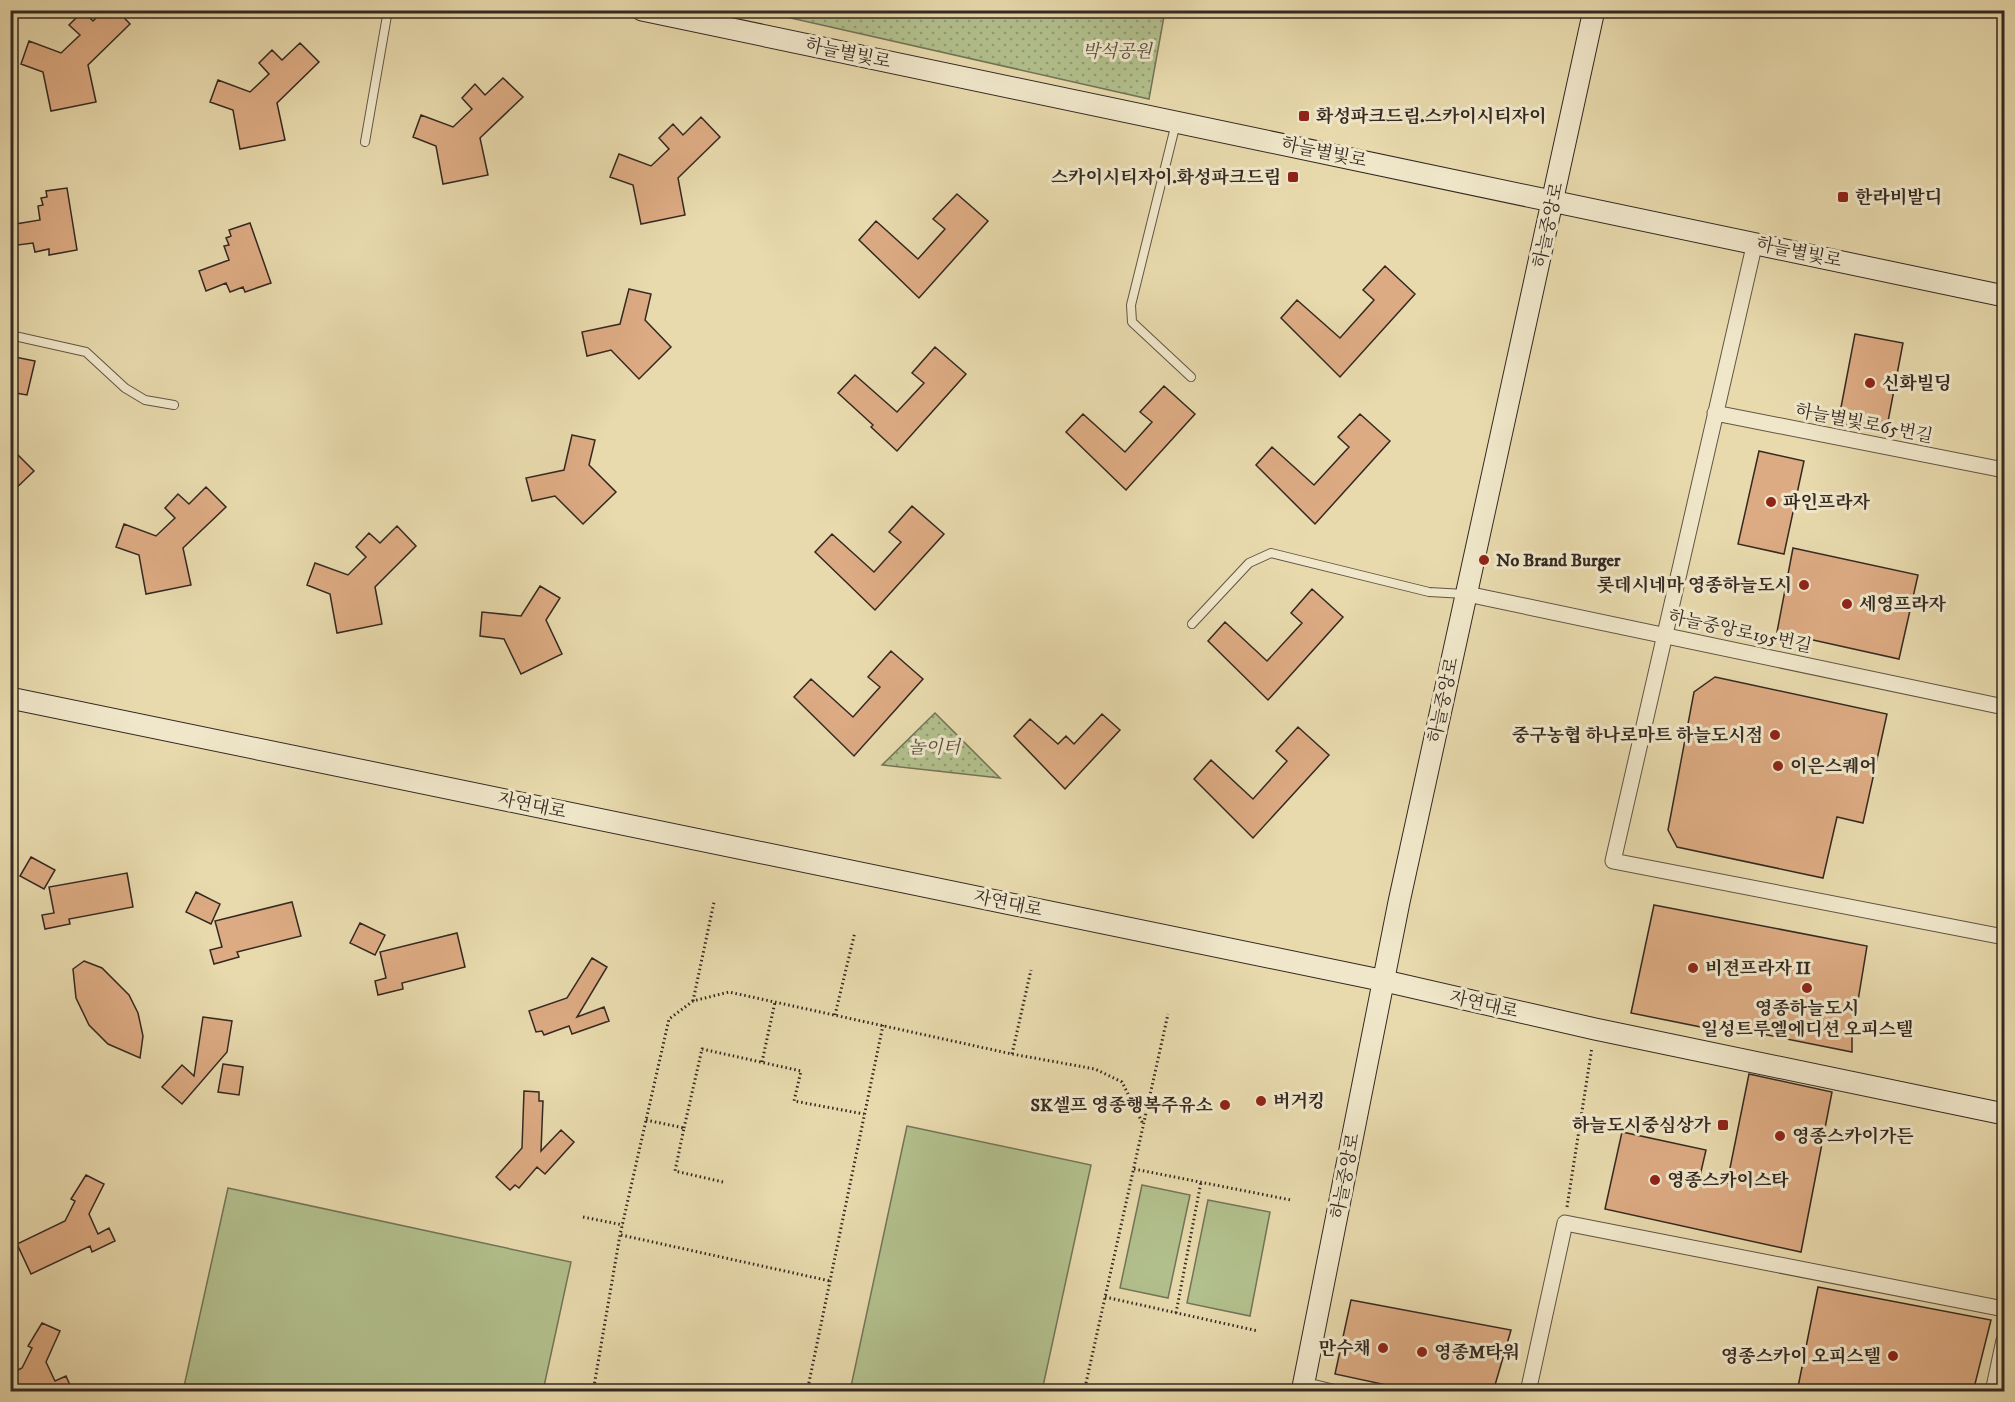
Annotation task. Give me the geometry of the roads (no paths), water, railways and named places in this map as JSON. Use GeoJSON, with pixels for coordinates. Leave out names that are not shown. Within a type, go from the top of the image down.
{"type":"FeatureCollection","features":[{"type":"Feature","properties":{"kind":"street","name":"하늘별빛로"},"geometry":{"type":"LineString","coordinates":[[642,10],[2004,296]]}},
{"type":"Feature","properties":{"kind":"street","name":"하늘중앙로"},"geometry":{"type":"LineString","coordinates":[[1302,1388],[1399,902],[1594,10]]}},
{"type":"Feature","properties":{"kind":"street"},"geometry":{"type":"LineString","coordinates":[[1755,242],[1613,861],[2004,937]]}},
{"type":"Feature","properties":{"kind":"street","name":"하늘별빛로65번길"},"geometry":{"type":"LineString","coordinates":[[1715,413],[2004,470]]}},
{"type":"Feature","properties":{"kind":"street","name":"하늘중앙로195번길"},"geometry":{"type":"LineString","coordinates":[[1467,594],[2004,707]]}},
{"type":"Feature","properties":{"kind":"street","name":"자연대로"},"geometry":{"type":"LineString","coordinates":[[10,698],[1385,981],[1595,1029],[2004,1114]]}},
{"type":"Feature","properties":{"kind":"street"},"geometry":{"type":"LineString","coordinates":[[1528,1392],[1564,1223],[2004,1309]]}},
{"type":"Feature","properties":{"kind":"street"},"geometry":{"type":"LineString","coordinates":[[1994,1392],[2004,1340]]}},
{"type":"Feature","properties":{"kind":"street"},"geometry":{"type":"LineString","coordinates":[[1302,1388],[1332,1392]]}},
{"type":"Feature","properties":{"kind":"lane"},"geometry":{"type":"LineString","coordinates":[[365,142],[388,10]]}},
{"type":"Feature","properties":{"kind":"lane"},"geometry":{"type":"LineString","coordinates":[[1177,121],[1131,305],[1132,322],[1191,377]]}},
{"type":"Feature","properties":{"kind":"lane"},"geometry":{"type":"LineString","coordinates":[[10,335],[86,352],[125,388],[145,400],[174,405]]}},
{"type":"Feature","properties":{"kind":"lane"},"geometry":{"type":"LineString","coordinates":[[1192,624],[1249,563],[1271,553],[1429,592],[1467,594]]}},
{"type":"Feature","properties":{"kind":"place","name":"화성파크드림.스카이시티자이"},"geometry":{"type":"Point","coordinates":[1304,116]}},
{"type":"Feature","properties":{"kind":"place","name":"스카이시티자이.화성파크드림"},"geometry":{"type":"Point","coordinates":[1293,177]}},
{"type":"Feature","properties":{"kind":"place","name":"한라비발디"},"geometry":{"type":"Point","coordinates":[1843,197]}},
{"type":"Feature","properties":{"kind":"place","name":"신화빌딩"},"geometry":{"type":"Point","coordinates":[1870,383]}},
{"type":"Feature","properties":{"kind":"place","name":"파인프라자"},"geometry":{"type":"Point","coordinates":[1771,502]}},
{"type":"Feature","properties":{"kind":"place","name":"No Brand Burger"},"geometry":{"type":"Point","coordinates":[1484,560]}},
{"type":"Feature","properties":{"kind":"place","name":"롯데시네마 영종하늘도시"},"geometry":{"type":"Point","coordinates":[1804,585]}},
{"type":"Feature","properties":{"kind":"place","name":"세영프라자"},"geometry":{"type":"Point","coordinates":[1847,604]}},
{"type":"Feature","properties":{"kind":"place","name":"중구농협 하나로마트 하늘도시점"},"geometry":{"type":"Point","coordinates":[1775,735]}},
{"type":"Feature","properties":{"kind":"place","name":"이은스퀘어"},"geometry":{"type":"Point","coordinates":[1778,766]}},
{"type":"Feature","properties":{"kind":"place","name":"비젼프라자 II"},"geometry":{"type":"Point","coordinates":[1693,968]}},
{"type":"Feature","properties":{"kind":"place","name":"영종하늘도시 일성트루엘에디션 오피스텔"},"geometry":{"type":"Point","coordinates":[1807,988]}},
{"type":"Feature","properties":{"kind":"place","name":"버거킹"},"geometry":{"type":"Point","coordinates":[1261,1101]}},
{"type":"Feature","properties":{"kind":"place","name":"SK셀프 영종행복주유소"},"geometry":{"type":"Point","coordinates":[1225,1105]}},
{"type":"Feature","properties":{"kind":"place","name":"하늘도시중심상가"},"geometry":{"type":"Point","coordinates":[1723,1125]}},
{"type":"Feature","properties":{"kind":"place","name":"영종스카이가든"},"geometry":{"type":"Point","coordinates":[1780,1136]}},
{"type":"Feature","properties":{"kind":"place","name":"영종스카이스타"},"geometry":{"type":"Point","coordinates":[1655,1180]}},
{"type":"Feature","properties":{"kind":"place","name":"만수채"},"geometry":{"type":"Point","coordinates":[1383,1348]}},
{"type":"Feature","properties":{"kind":"place","name":"영종M타워"},"geometry":{"type":"Point","coordinates":[1422,1352]}},
{"type":"Feature","properties":{"kind":"place","name":"영종스카이 오피스텔"},"geometry":{"type":"Point","coordinates":[1893,1356]}},
{"type":"Feature","properties":{"kind":"park label","name":"박석공원"},"geometry":{"type":"Point","coordinates":[1117,51]}},
{"type":"Feature","properties":{"kind":"park label","name":"놀이터"},"geometry":{"type":"Point","coordinates":[934,747]}}]}
